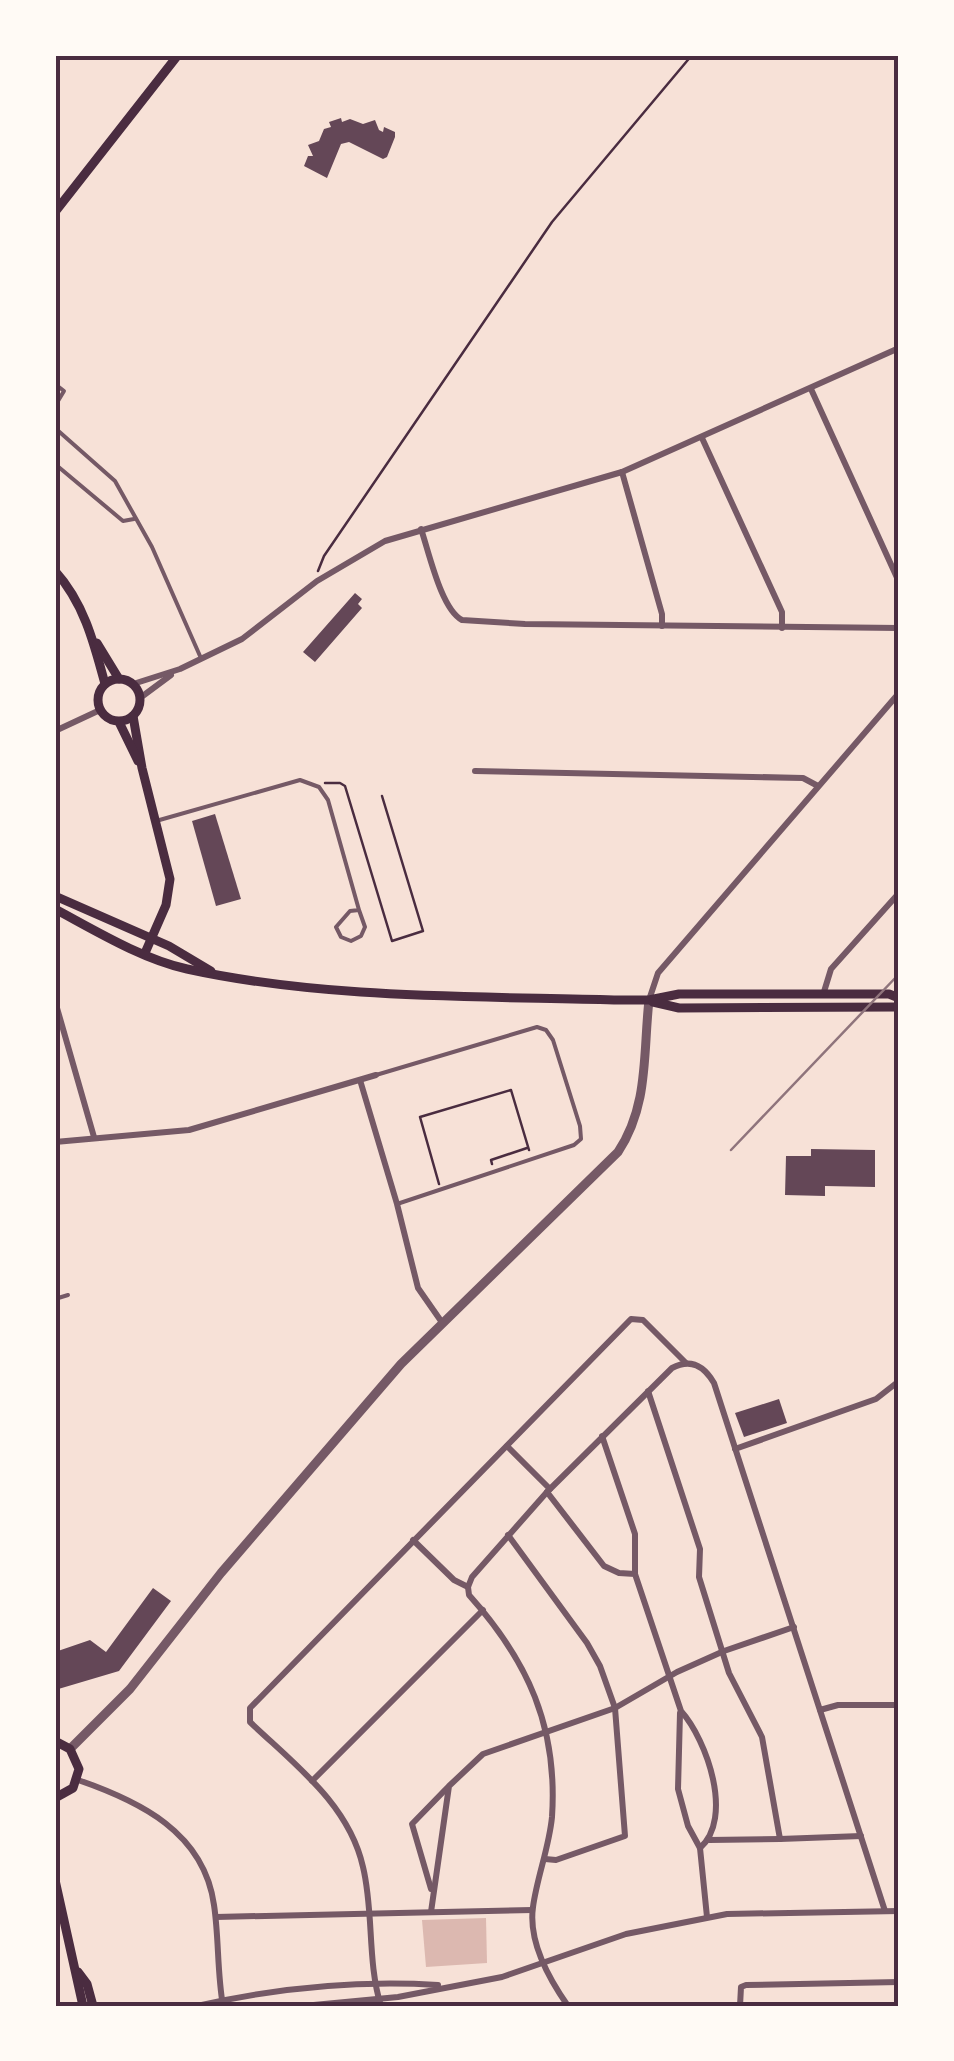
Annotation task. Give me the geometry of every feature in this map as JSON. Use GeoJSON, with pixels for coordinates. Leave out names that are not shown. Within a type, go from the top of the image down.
{"type":"FeatureCollection","features":[{"type":"Feature","properties":{"kind":"main road"},"geometry":{"type":"LineString","coordinates":[[154,84],[170,55]]}},
{"type":"Feature","properties":{"kind":"main road"},"geometry":{"type":"LineString","coordinates":[[55,212],[178,55]]}},
{"type":"Feature","properties":{"kind":"main road"},"geometry":{"type":"LineString","coordinates":[[55,571],[78,602],[105,684]]}},
{"type":"Feature","properties":{"kind":"main road"},"geometry":{"type":"LineString","coordinates":[[92,637],[119,679],[133,684],[140,698],[133,716],[170,879],[166,906],[145,953]]}},
{"type":"Feature","properties":{"kind":"main road"},"geometry":{"type":"LineString","coordinates":[[119,679],[105,684],[98,696],[100,710],[119,722],[133,716]]}},
{"type":"Feature","properties":{"kind":"main road"},"geometry":{"type":"LineString","coordinates":[[119,722],[142,768]]}},
{"type":"Feature","properties":{"kind":"main road"},"geometry":{"type":"LineString","coordinates":[[55,896],[152,938],[214,972]]}},
{"type":"Feature","properties":{"kind":"main road"},"geometry":{"type":"LineString","coordinates":[[55,910],[186,969],[272,986],[648,1000],[679,1008],[899,1007]]}},
{"type":"Feature","properties":{"kind":"main road"},"geometry":{"type":"LineString","coordinates":[[648,1000],[679,994],[894,996]]}},
{"type":"Feature","properties":{"kind":"main road"},"geometry":{"type":"LineString","coordinates":[[55,1742],[70,1749],[80,1769],[78,1780],[67,1794],[55,1798]]}},
{"type":"Feature","properties":{"kind":"main road"},"geometry":{"type":"LineString","coordinates":[[55,1880],[83,2006]]}},
{"type":"Feature","properties":{"kind":"main road"},"geometry":{"type":"LineString","coordinates":[[77,1970],[87,1984],[94,2006]]}},
{"type":"Feature","properties":{"kind":"street"},"geometry":{"type":"LineString","coordinates":[[133,684],[201,660],[260,627],[318,581],[366,550],[422,529],[622,472],[899,348]]}},
{"type":"Feature","properties":{"kind":"street"},"geometry":{"type":"LineString","coordinates":[[811,388],[899,582]]}},
{"type":"Feature","properties":{"kind":"street"},"geometry":{"type":"LineString","coordinates":[[702,438],[782,612],[782,628]]}},
{"type":"Feature","properties":{"kind":"street"},"geometry":{"type":"LineString","coordinates":[[622,472],[662,614],[662,626]]}},
{"type":"Feature","properties":{"kind":"street"},"geometry":{"type":"LineString","coordinates":[[422,529],[450,610],[462,620],[899,628]]}},
{"type":"Feature","properties":{"kind":"street"},"geometry":{"type":"LineString","coordinates":[[140,698],[180,668]]}},
{"type":"Feature","properties":{"kind":"street"},"geometry":{"type":"LineString","coordinates":[[70,1749],[130,1689],[220,1573],[441,1321],[610,1162],[636,1118],[643,1088],[648,1000],[658,972],[899,693]]}},
{"type":"Feature","properties":{"kind":"street"},"geometry":{"type":"LineString","coordinates":[[55,730],[100,710]]}},
{"type":"Feature","properties":{"kind":"street"},"geometry":{"type":"LineString","coordinates":[[475,772],[803,778],[818,786]]}},
{"type":"Feature","properties":{"kind":"street"},"geometry":{"type":"LineString","coordinates":[[823,994],[831,970],[899,893]]}},
{"type":"Feature","properties":{"kind":"street"},"geometry":{"type":"LineString","coordinates":[[55,1001],[94,1137]]}},
{"type":"Feature","properties":{"kind":"street"},"geometry":{"type":"LineString","coordinates":[[55,1142],[190,1130],[376,1075]]}},
{"type":"Feature","properties":{"kind":"street"},"geometry":{"type":"LineString","coordinates":[[360,1080],[398,1204],[418,1288],[441,1321]]}},
{"type":"Feature","properties":{"kind":"street"},"geometry":{"type":"LineString","coordinates":[[899,1206],[899,1244]]}},
{"type":"Feature","properties":{"kind":"street"},"geometry":{"type":"LineString","coordinates":[[380,2002],[363,1867],[354,1842],[328,1796],[250,1722],[250,1708],[632,1319],[643,1320],[686,1362],[704,1369],[714,1384],[885,1912]]}},
{"type":"Feature","properties":{"kind":"street"},"geometry":{"type":"LineString","coordinates":[[568,2006],[543,1965],[532,1910],[552,1821],[553,1782],[546,1732],[536,1698],[513,1648],[469,1595],[468,1587],[548,1490],[672,1368],[686,1362]]}},
{"type":"Feature","properties":{"kind":"street"},"geometry":{"type":"LineString","coordinates":[[736,1449],[876,1399],[899,1381]]}},
{"type":"Feature","properties":{"kind":"street"},"geometry":{"type":"LineString","coordinates":[[648,1392],[700,1549],[700,1577],[730,1672],[762,1738],[780,1839]]}},
{"type":"Feature","properties":{"kind":"street"},"geometry":{"type":"LineString","coordinates":[[602,1436],[635,1534],[635,1574],[681,1711],[678,1789],[688,1826],[700,1848],[707,1916]]}},
{"type":"Feature","properties":{"kind":"street"},"geometry":{"type":"LineString","coordinates":[[507,1446],[548,1490],[604,1566],[619,1573],[635,1574]]}},
{"type":"Feature","properties":{"kind":"street"},"geometry":{"type":"LineString","coordinates":[[508,1535],[587,1643],[615,1708],[625,1836],[556,1860],[545,1859]]}},
{"type":"Feature","properties":{"kind":"street"},"geometry":{"type":"LineString","coordinates":[[413,1540],[454,1580],[468,1587]]}},
{"type":"Feature","properties":{"kind":"street"},"geometry":{"type":"LineString","coordinates":[[312,1781],[483,1610]]}},
{"type":"Feature","properties":{"kind":"street"},"geometry":{"type":"LineString","coordinates":[[432,1895],[412,1824],[483,1754],[615,1708],[724,1651],[794,1626]]}},
{"type":"Feature","properties":{"kind":"street"},"geometry":{"type":"LineString","coordinates":[[820,1710],[838,1705],[895,1705]]}},
{"type":"Feature","properties":{"kind":"street"},"geometry":{"type":"LineString","coordinates":[[681,1711],[694,1726],[714,1781],[715,1822],[709,1840],[700,1848]]}},
{"type":"Feature","properties":{"kind":"street"},"geometry":{"type":"LineString","coordinates":[[78,1780],[127,1799],[172,1826],[201,1865],[214,1900],[222,2003]]}},
{"type":"Feature","properties":{"kind":"street"},"geometry":{"type":"LineString","coordinates":[[430,1912],[449,1786]]}},
{"type":"Feature","properties":{"kind":"street"},"geometry":{"type":"LineString","coordinates":[[709,1840],[861,1836]]}},
{"type":"Feature","properties":{"kind":"street"},"geometry":{"type":"LineString","coordinates":[[216,1917],[532,1910]]}},
{"type":"Feature","properties":{"kind":"street"},"geometry":{"type":"LineString","coordinates":[[303,2006],[380,2002],[502,1977],[626,1934],[707,1916],[899,1911]]}},
{"type":"Feature","properties":{"kind":"street"},"geometry":{"type":"LineString","coordinates":[[197,2006],[376,1981],[449,1986]]}},
{"type":"Feature","properties":{"kind":"street"},"geometry":{"type":"LineString","coordinates":[[740,2006],[741,1987],[746,1985],[899,1982]]}},
{"type":"Feature","properties":{"kind":"lane"},"geometry":{"type":"LineString","coordinates":[[55,384],[64,391],[55,406]]}},
{"type":"Feature","properties":{"kind":"lane"},"geometry":{"type":"LineString","coordinates":[[55,428],[115,481],[201,660]]}},
{"type":"Feature","properties":{"kind":"lane"},"geometry":{"type":"LineString","coordinates":[[55,464],[123,521],[136,518]]}},
{"type":"Feature","properties":{"kind":"lane"},"geometry":{"type":"LineString","coordinates":[[156,821],[300,780],[319,786],[328,800],[365,928],[351,941],[342,937],[336,926],[350,911],[359,910]]}},
{"type":"Feature","properties":{"kind":"lane"},"geometry":{"type":"LineString","coordinates":[[376,1075],[531,1028],[543,1028],[553,1040],[580,1126],[581,1139],[574,1145],[398,1204]]}},
{"type":"Feature","properties":{"kind":"lane"},"geometry":{"type":"LineString","coordinates":[[55,1298],[68,1295]]}},
{"type":"Feature","properties":{"kind":"path"},"geometry":{"type":"LineString","coordinates":[[318,581],[324,556],[552,222],[692,55]]}},
{"type":"Feature","properties":{"kind":"path"},"geometry":{"type":"LineString","coordinates":[[319,786],[332,782],[344,786],[392,941],[423,932],[382,796]]}},
{"type":"Feature","properties":{"kind":"path"},"geometry":{"type":"LineString","coordinates":[[441,1190],[420,1117],[511,1090],[533,1160]]}},
{"type":"Feature","properties":{"kind":"path"},"geometry":{"type":"LineString","coordinates":[[496,1174],[491,1160],[529,1148]]}},
{"type":"Feature","properties":{"kind":"shaded area"},"geometry":{"type":"Polygon","coordinates":[[[486,1918],[487,1963],[426,1967],[422,1920],[486,1918]]]}},
{"type":"Feature","properties":{"kind":"building"},"geometry":{"type":"Polygon","coordinates":[[[341,118],[342,122],[350,119],[363,124],[375,120],[379,130],[383,132],[384,127],[395,132],[395,137],[383,159],[349,142],[341,144],[327,178],[304,166],[308,156],[313,156],[308,145],[319,141],[324,129],[331,127],[329,122],[341,118]]]}},
{"type":"Feature","properties":{"kind":"building"},"geometry":{"type":"Polygon","coordinates":[[[355,593],[362,599],[358,604],[362,608],[315,662],[303,652],[355,593]]]}},
{"type":"Feature","properties":{"kind":"building"},"geometry":{"type":"Polygon","coordinates":[[[215,814],[241,899],[216,906],[192,821],[215,814]]]}},
{"type":"Feature","properties":{"kind":"building"},"geometry":{"type":"Polygon","coordinates":[[[811,1149],[875,1150],[875,1187],[825,1186],[825,1196],[785,1195],[786,1156],[811,1156],[811,1149]]]}},
{"type":"Feature","properties":{"kind":"building"},"geometry":{"type":"Polygon","coordinates":[[[779,1399],[787,1423],[744,1437],[735,1413],[779,1399]]]}},
{"type":"Feature","properties":{"kind":"building"},"geometry":{"type":"Polygon","coordinates":[[[153,1588],[171,1601],[119,1671],[55,1690],[55,1652],[90,1640],[106,1652],[153,1588]]]}},
{"type":"Feature","properties":{"kind":"tram line"},"geometry":{"type":"LineString","coordinates":[[731,1150],[899,974]]}}]}
